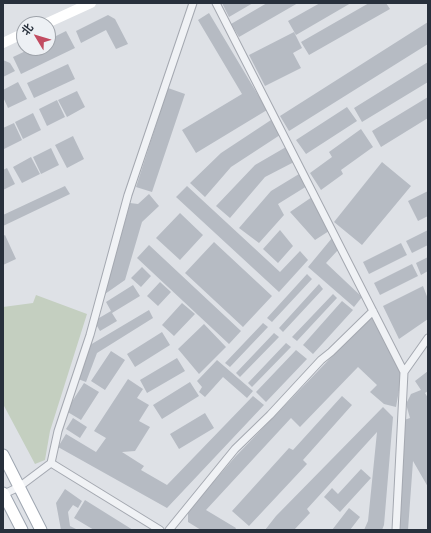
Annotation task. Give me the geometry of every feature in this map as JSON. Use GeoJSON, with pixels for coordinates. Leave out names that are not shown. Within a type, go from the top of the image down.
{"type":"FeatureCollection","features":[{"type":"Feature","properties":{"kind":"main road"},"geometry":{"type":"LineString","coordinates":[[56,19],[91,3]]}},
{"type":"Feature","properties":{"kind":"main road"},"geometry":{"type":"LineString","coordinates":[[3,43],[16,37]]}},
{"type":"Feature","properties":{"kind":"main road"},"geometry":{"type":"LineString","coordinates":[[3,455],[41,530]]}},
{"type":"Feature","properties":{"kind":"main road"},"geometry":{"type":"LineString","coordinates":[[3,493],[22,530]]}},
{"type":"Feature","properties":{"kind":"street"},"geometry":{"type":"LineString","coordinates":[[3,493],[19,487],[51,463],[58,430],[90,335],[128,195],[193,3]]}},
{"type":"Feature","properties":{"kind":"street"},"geometry":{"type":"LineString","coordinates":[[216,3],[404,372],[396,530]]}},
{"type":"Feature","properties":{"kind":"street"},"geometry":{"type":"LineString","coordinates":[[168,530],[235,449],[270,415],[321,360],[373,311]]}},
{"type":"Feature","properties":{"kind":"street"},"geometry":{"type":"LineString","coordinates":[[404,372],[428,338]]}},
{"type":"Feature","properties":{"kind":"street"},"geometry":{"type":"LineString","coordinates":[[51,463],[160,530]]}},
{"type":"Feature","properties":{"kind":"green space"},"geometry":{"type":"Polygon","coordinates":[[[36,295],[87,314],[50,431],[45,460],[35,464],[3,404],[3,307],[33,303],[36,295]]]}},
{"type":"Feature","properties":{"kind":"building"},"geometry":{"type":"Polygon","coordinates":[[[222,3],[253,3],[229,17],[222,3]]]}},
{"type":"Feature","properties":{"kind":"building"},"geometry":{"type":"Polygon","coordinates":[[[267,3],[298,3],[239,37],[231,24],[267,3]]]}},
{"type":"Feature","properties":{"kind":"building"},"geometry":{"type":"Polygon","coordinates":[[[320,3],[351,3],[296,35],[288,21],[320,3]]]}},
{"type":"Feature","properties":{"kind":"building"},"geometry":{"type":"Polygon","coordinates":[[[369,3],[386,3],[390,9],[309,55],[301,42],[369,3]]]}},
{"type":"Feature","properties":{"kind":"building"},"geometry":{"type":"Polygon","coordinates":[[[209,13],[267,110],[196,153],[182,130],[242,94],[198,20],[209,13]]]}},
{"type":"Feature","properties":{"kind":"building"},"geometry":{"type":"Polygon","coordinates":[[[108,15],[115,19],[128,44],[116,49],[106,30],[81,43],[76,31],[108,15]]]}},
{"type":"Feature","properties":{"kind":"building"},"geometry":{"type":"Polygon","coordinates":[[[428,22],[428,44],[289,131],[280,116],[428,22]]]}},
{"type":"Feature","properties":{"kind":"building"},"geometry":{"type":"Polygon","coordinates":[[[66,31],[75,48],[21,74],[13,57],[16,56],[56,56],[56,36],[66,31]]]}},
{"type":"Feature","properties":{"kind":"building"},"geometry":{"type":"Polygon","coordinates":[[[294,32],[302,48],[293,53],[301,68],[265,86],[249,55],[294,32]]]}},
{"type":"Feature","properties":{"kind":"building"},"geometry":{"type":"Polygon","coordinates":[[[3,60],[10,63],[15,71],[3,77],[3,60]]]}},
{"type":"Feature","properties":{"kind":"building"},"geometry":{"type":"Polygon","coordinates":[[[428,62],[428,82],[362,122],[354,108],[428,62]]]}},
{"type":"Feature","properties":{"kind":"building"},"geometry":{"type":"Polygon","coordinates":[[[68,64],[75,79],[34,98],[27,83],[68,64]]]}},
{"type":"Feature","properties":{"kind":"building"},"geometry":{"type":"Polygon","coordinates":[[[18,82],[27,99],[8,108],[3,97],[3,90],[18,82]]]}},
{"type":"Feature","properties":{"kind":"building"},"geometry":{"type":"Polygon","coordinates":[[[168,88],[185,94],[152,192],[136,187],[168,88]]]}},
{"type":"Feature","properties":{"kind":"building"},"geometry":{"type":"Polygon","coordinates":[[[77,91],[85,107],[67,117],[58,100],[77,91]]]}},
{"type":"Feature","properties":{"kind":"building"},"geometry":{"type":"Polygon","coordinates":[[[428,97],[428,118],[381,147],[372,131],[428,97]]]}},
{"type":"Feature","properties":{"kind":"building"},"geometry":{"type":"Polygon","coordinates":[[[57,100],[65,117],[47,126],[39,109],[57,100]]]}},
{"type":"Feature","properties":{"kind":"building"},"geometry":{"type":"Polygon","coordinates":[[[347,107],[357,121],[306,154],[296,140],[347,107]]]}},
{"type":"Feature","properties":{"kind":"building"},"geometry":{"type":"Polygon","coordinates":[[[33,113],[41,130],[23,139],[15,122],[33,113]]]}},
{"type":"Feature","properties":{"kind":"building"},"geometry":{"type":"Polygon","coordinates":[[[271,120],[280,135],[231,167],[205,197],[190,183],[221,153],[271,120]]]}},
{"type":"Feature","properties":{"kind":"building"},"geometry":{"type":"Polygon","coordinates":[[[14,123],[22,140],[4,149],[3,128],[14,123]]]}},
{"type":"Feature","properties":{"kind":"building"},"geometry":{"type":"Polygon","coordinates":[[[361,129],[373,147],[341,170],[343,174],[321,190],[310,173],[332,157],[329,152],[361,129]]]}},
{"type":"Feature","properties":{"kind":"building"},"geometry":{"type":"Polygon","coordinates":[[[73,136],[84,159],[67,168],[55,145],[73,136]]]}},
{"type":"Feature","properties":{"kind":"building"},"geometry":{"type":"Polygon","coordinates":[[[286,147],[294,162],[265,177],[230,218],[216,206],[255,165],[286,147]]]}},
{"type":"Feature","properties":{"kind":"building"},"geometry":{"type":"Polygon","coordinates":[[[51,148],[59,165],[41,174],[33,157],[51,148]]]}},
{"type":"Feature","properties":{"kind":"building"},"geometry":{"type":"Polygon","coordinates":[[[31,157],[40,174],[22,183],[13,167],[31,157]]]}},
{"type":"Feature","properties":{"kind":"building"},"geometry":{"type":"Polygon","coordinates":[[[382,162],[411,186],[362,245],[334,222],[382,162]]]}},
{"type":"Feature","properties":{"kind":"building"},"geometry":{"type":"Polygon","coordinates":[[[7,168],[15,184],[3,190],[3,170],[7,168]]]}},
{"type":"Feature","properties":{"kind":"building"},"geometry":{"type":"Polygon","coordinates":[[[299,174],[307,186],[278,204],[284,215],[259,243],[239,228],[271,191],[299,174]]]}},
{"type":"Feature","properties":{"kind":"building"},"geometry":{"type":"Polygon","coordinates":[[[65,186],[70,194],[3,226],[3,215],[65,186]]]}},
{"type":"Feature","properties":{"kind":"building"},"geometry":{"type":"Polygon","coordinates":[[[187,186],[280,272],[300,251],[308,260],[279,292],[176,197],[187,186]]]}},
{"type":"Feature","properties":{"kind":"building"},"geometry":{"type":"Polygon","coordinates":[[[428,191],[428,216],[418,221],[408,201],[428,191]]]}},
{"type":"Feature","properties":{"kind":"building"},"geometry":{"type":"Polygon","coordinates":[[[149,194],[159,206],[142,222],[125,280],[105,294],[130,203],[138,204],[149,194]]]}},
{"type":"Feature","properties":{"kind":"building"},"geometry":{"type":"Polygon","coordinates":[[[312,197],[329,231],[315,240],[290,212],[312,197]]]}},
{"type":"Feature","properties":{"kind":"building"},"geometry":{"type":"Polygon","coordinates":[[[180,213],[203,235],[180,260],[156,238],[180,213]]]}},
{"type":"Feature","properties":{"kind":"building"},"geometry":{"type":"Polygon","coordinates":[[[280,230],[293,246],[278,263],[263,249],[280,230]]]}},
{"type":"Feature","properties":{"kind":"building"},"geometry":{"type":"Polygon","coordinates":[[[428,230],[428,245],[412,253],[406,241],[428,230]]]}},
{"type":"Feature","properties":{"kind":"building"},"geometry":{"type":"Polygon","coordinates":[[[5,235],[16,259],[3,265],[3,236],[5,235]]]}},
{"type":"Feature","properties":{"kind":"building"},"geometry":{"type":"Polygon","coordinates":[[[332,238],[338,250],[326,263],[362,297],[354,307],[308,267],[332,238]]]}},
{"type":"Feature","properties":{"kind":"building"},"geometry":{"type":"Polygon","coordinates":[[[214,242],[272,296],[243,327],[185,273],[214,242]]]}},
{"type":"Feature","properties":{"kind":"building"},"geometry":{"type":"Polygon","coordinates":[[[401,243],[407,255],[369,274],[363,262],[401,243]]]}},
{"type":"Feature","properties":{"kind":"building"},"geometry":{"type":"Polygon","coordinates":[[[149,245],[241,331],[229,344],[137,258],[149,245]]]}},
{"type":"Feature","properties":{"kind":"building"},"geometry":{"type":"Polygon","coordinates":[[[428,257],[428,271],[421,275],[416,263],[428,257]]]}},
{"type":"Feature","properties":{"kind":"building"},"geometry":{"type":"Polygon","coordinates":[[[412,264],[418,276],[380,295],[374,283],[412,264]]]}},
{"type":"Feature","properties":{"kind":"building"},"geometry":{"type":"Polygon","coordinates":[[[142,267],[151,276],[141,287],[131,278],[142,267]]]}},
{"type":"Feature","properties":{"kind":"building"},"geometry":{"type":"Polygon","coordinates":[[[307,274],[312,279],[272,322],[267,318],[307,274]]]}},
{"type":"Feature","properties":{"kind":"building"},"geometry":{"type":"Polygon","coordinates":[[[160,282],[171,292],[158,306],[147,296],[160,282]]]}},
{"type":"Feature","properties":{"kind":"building"},"geometry":{"type":"Polygon","coordinates":[[[319,284],[323,289],[283,332],[279,328],[319,284]]]}},
{"type":"Feature","properties":{"kind":"building"},"geometry":{"type":"Polygon","coordinates":[[[133,285],[140,296],[112,313],[117,321],[100,331],[94,321],[111,311],[106,302],[133,285]]]}},
{"type":"Feature","properties":{"kind":"building"},"geometry":{"type":"Polygon","coordinates":[[[423,286],[428,299],[428,319],[399,339],[383,306],[423,286]]]}},
{"type":"Feature","properties":{"kind":"building"},"geometry":{"type":"Polygon","coordinates":[[[333,294],[337,298],[297,341],[292,337],[333,294]]]}},
{"type":"Feature","properties":{"kind":"building"},"geometry":{"type":"Polygon","coordinates":[[[342,301],[353,310],[313,354],[303,345],[342,301]]]}},
{"type":"Feature","properties":{"kind":"building"},"geometry":{"type":"Polygon","coordinates":[[[182,303],[195,314],[174,336],[162,325],[182,303]]]}},
{"type":"Feature","properties":{"kind":"building"},"geometry":{"type":"Polygon","coordinates":[[[149,310],[153,318],[97,353],[86,382],[78,379],[90,345],[149,310]]]}},
{"type":"Feature","properties":{"kind":"building"},"geometry":{"type":"Polygon","coordinates":[[[372,315],[402,373],[396,407],[384,404],[370,392],[377,385],[358,367],[300,427],[291,418],[206,510],[236,528],[235,530],[201,530],[188,522],[188,511],[235,457],[372,315]]]}},
{"type":"Feature","properties":{"kind":"building"},"geometry":{"type":"Polygon","coordinates":[[[263,323],[268,327],[230,367],[225,363],[263,323]]]}},
{"type":"Feature","properties":{"kind":"building"},"geometry":{"type":"Polygon","coordinates":[[[204,324],[226,347],[199,374],[178,349],[204,324]]]}},
{"type":"Feature","properties":{"kind":"building"},"geometry":{"type":"Polygon","coordinates":[[[162,332],[170,345],[135,367],[127,354],[162,332]]]}},
{"type":"Feature","properties":{"kind":"building"},"geometry":{"type":"Polygon","coordinates":[[[274,333],[279,337],[240,377],[236,373],[274,333]]]}},
{"type":"Feature","properties":{"kind":"building"},"geometry":{"type":"Polygon","coordinates":[[[286,343],[291,347],[252,387],[248,383],[286,343]]]}},
{"type":"Feature","properties":{"kind":"building"},"geometry":{"type":"Polygon","coordinates":[[[296,350],[307,359],[266,402],[256,392],[296,350]]]}},
{"type":"Feature","properties":{"kind":"building"},"geometry":{"type":"Polygon","coordinates":[[[111,351],[125,360],[105,390],[91,381],[111,351]]]}},
{"type":"Feature","properties":{"kind":"building"},"geometry":{"type":"Polygon","coordinates":[[[177,358],[185,371],[147,393],[140,380],[177,358]]]}},
{"type":"Feature","properties":{"kind":"building"},"geometry":{"type":"Polygon","coordinates":[[[217,360],[253,391],[247,398],[223,377],[205,397],[199,392],[202,387],[197,381],[217,360]]]}},
{"type":"Feature","properties":{"kind":"building"},"geometry":{"type":"Polygon","coordinates":[[[428,371],[428,391],[425,393],[428,398],[428,487],[413,461],[408,530],[399,530],[404,420],[410,418],[406,404],[411,394],[421,390],[415,381],[428,371]]]}},
{"type":"Feature","properties":{"kind":"building"},"geometry":{"type":"Polygon","coordinates":[[[128,379],[143,389],[137,398],[149,405],[139,421],[150,427],[135,451],[122,452],[144,466],[141,470],[167,485],[253,396],[264,405],[167,508],[58,447],[66,434],[96,452],[106,438],[94,431],[128,379]]]}},
{"type":"Feature","properties":{"kind":"building"},"geometry":{"type":"Polygon","coordinates":[[[190,382],[199,396],[162,419],[153,405],[190,382]]]}},
{"type":"Feature","properties":{"kind":"building"},"geometry":{"type":"Polygon","coordinates":[[[84,383],[99,392],[81,420],[66,411],[84,383]]]}},
{"type":"Feature","properties":{"kind":"building"},"geometry":{"type":"Polygon","coordinates":[[[342,396],[352,405],[303,460],[307,464],[249,526],[232,511],[289,448],[293,450],[342,396]]]}},
{"type":"Feature","properties":{"kind":"building"},"geometry":{"type":"Polygon","coordinates":[[[383,407],[393,417],[384,525],[382,530],[364,530],[368,521],[377,432],[307,509],[310,513],[294,530],[265,530],[276,516],[383,407]]]}},
{"type":"Feature","properties":{"kind":"building"},"geometry":{"type":"Polygon","coordinates":[[[205,413],[214,428],[179,449],[170,434],[205,413]]]}},
{"type":"Feature","properties":{"kind":"building"},"geometry":{"type":"Polygon","coordinates":[[[73,418],[87,427],[80,438],[66,429],[73,418]]]}},
{"type":"Feature","properties":{"kind":"building"},"geometry":{"type":"Polygon","coordinates":[[[361,469],[371,478],[340,512],[324,497],[332,488],[338,494],[361,469]]]}},
{"type":"Feature","properties":{"kind":"building"},"geometry":{"type":"Polygon","coordinates":[[[65,489],[82,501],[78,508],[73,505],[68,512],[70,526],[78,530],[61,530],[56,503],[65,489]]]}},
{"type":"Feature","properties":{"kind":"building"},"geometry":{"type":"Polygon","coordinates":[[[85,500],[133,530],[94,530],[74,518],[85,500]]]}},
{"type":"Feature","properties":{"kind":"building"},"geometry":{"type":"Polygon","coordinates":[[[349,508],[360,517],[350,530],[332,530],[349,508]]]}}]}
